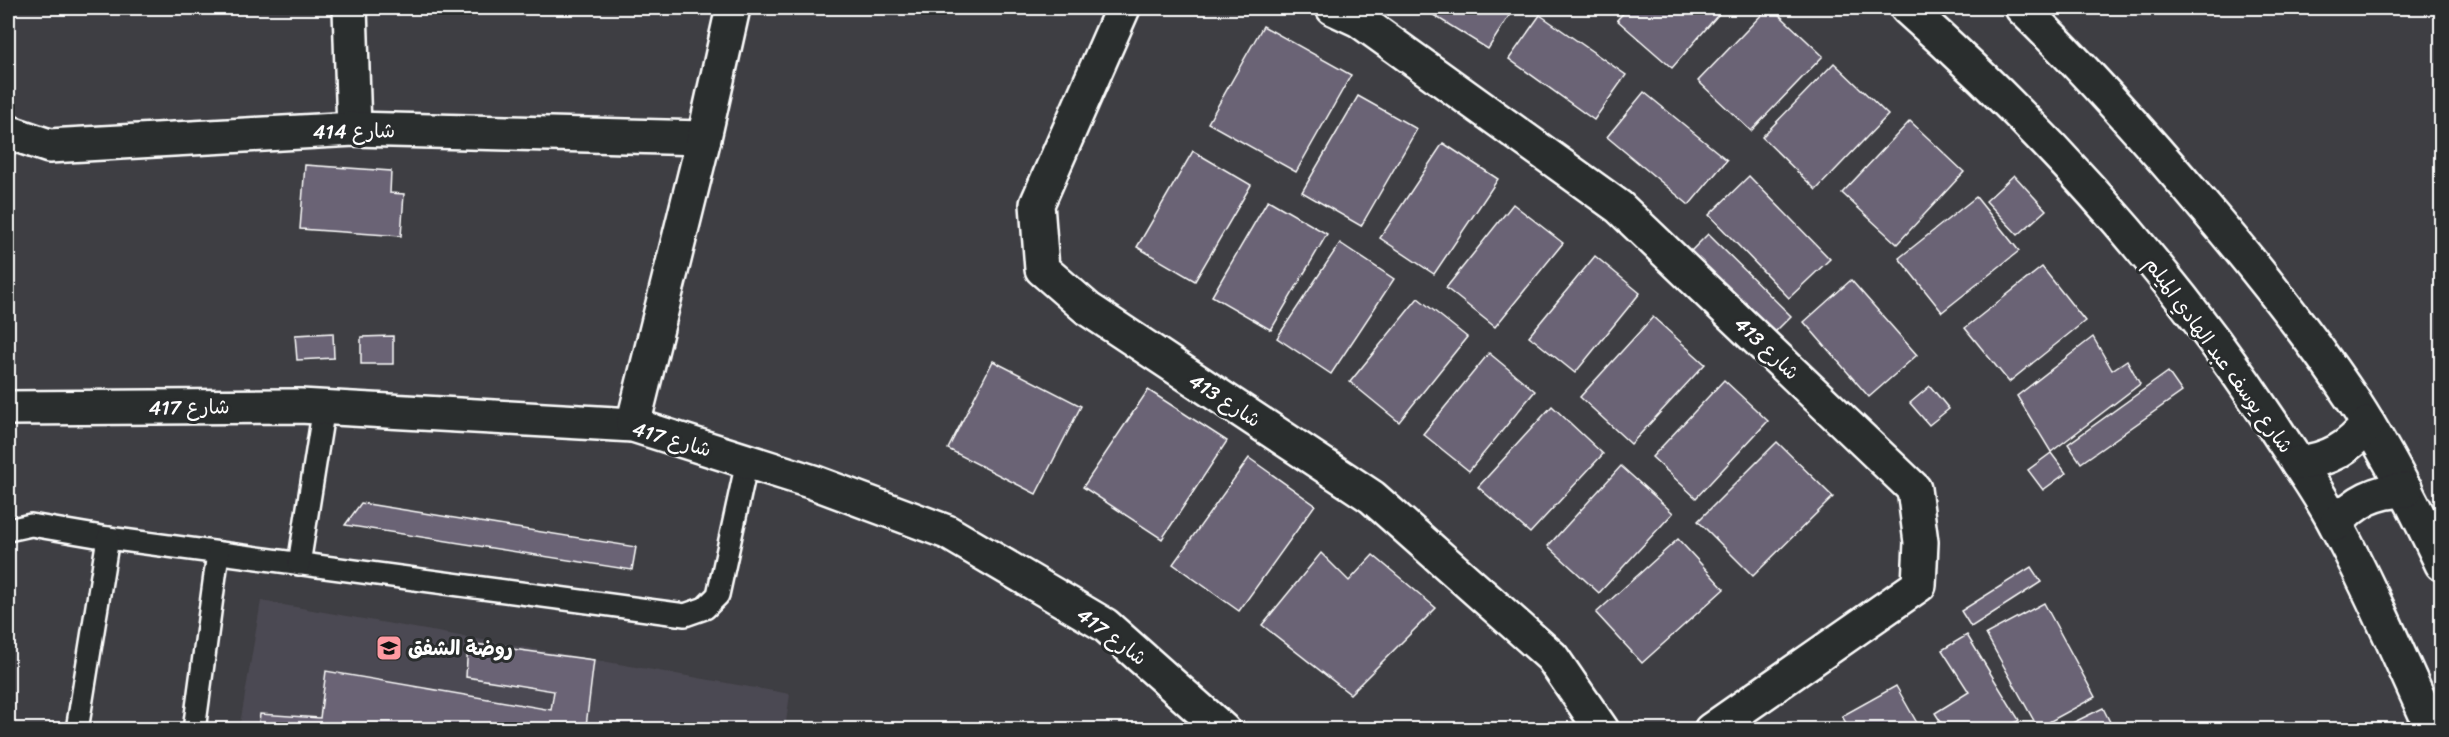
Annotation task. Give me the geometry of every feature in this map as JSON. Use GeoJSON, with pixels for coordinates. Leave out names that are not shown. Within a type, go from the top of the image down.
{"type":"FeatureCollection","features":[{"type":"Feature","properties":{"kind":"street"},"geometry":{"type":"LineString","coordinates":[[350,8],[354,129]]}},
{"type":"Feature","properties":{"kind":"street"},"geometry":{"type":"LineString","coordinates":[[633,425],[704,138],[733,8]]}},
{"type":"Feature","properties":{"kind":"street","name":"شارع 413"},"geometry":{"type":"LineString","coordinates":[[1123,8],[1036,204],[1042,269],[1088,309],[1372,496],[1552,657],[1602,729]]}},
{"type":"Feature","properties":{"kind":"street","name":"شارع 413"},"geometry":{"type":"LineString","coordinates":[[1334,8],[1359,20],[1619,207],[1914,489],[1921,542],[1919,585],[1711,729]]}},
{"type":"Feature","properties":{"kind":"street","name":"شارع يوسف عبد الهادي الميلم"},"geometry":{"type":"LineString","coordinates":[[1907,8],[2026,121],[2105,206],[2180,294],[2245,383],[2336,524],[2433,729]]}},
{"type":"Feature","properties":{"kind":"street"},"geometry":{"type":"LineString","coordinates":[[2022,8],[2117,106],[2265,279],[2314,343],[2368,424],[2406,490],[2442,564]]}},
{"type":"Feature","properties":{"kind":"street","name":"شارع 414"},"geometry":{"type":"LineString","coordinates":[[8,132],[50,146],[354,129],[704,138]]}},
{"type":"Feature","properties":{"kind":"street","name":"شارع 417"},"geometry":{"type":"LineString","coordinates":[[8,408],[324,407],[633,425],[813,482],[947,532],[1105,625],[1207,725]]}},
{"type":"Feature","properties":{"kind":"street"},"geometry":{"type":"LineString","coordinates":[[2298,463],[2314,462],[2345,449],[2368,424]]}},
{"type":"Feature","properties":{"kind":"street"},"geometry":{"type":"LineString","coordinates":[[2336,524],[2360,501],[2390,490],[2406,490]]}},
{"type":"Feature","properties":{"kind":"lane"},"geometry":{"type":"LineString","coordinates":[[299,564],[324,407]]}},
{"type":"Feature","properties":{"kind":"lane"},"geometry":{"type":"LineString","coordinates":[[8,530],[31,525],[108,538],[685,615],[705,608],[718,595],[747,462]]}},
{"type":"Feature","properties":{"kind":"lane"},"geometry":{"type":"LineString","coordinates":[[77,729],[108,538]]}},
{"type":"Feature","properties":{"kind":"lane"},"geometry":{"type":"LineString","coordinates":[[194,729],[218,553]]}},
{"type":"Feature","properties":{"kind":"shaded area","name":"روضة الشفق"},"geometry":{"type":"Polygon","coordinates":[[[261,601],[790,694],[785,729],[239,730],[261,601]]]}},
{"type":"Feature","properties":{"kind":"building"},"geometry":{"type":"Polygon","coordinates":[[[1422,8],[1514,8],[1488,49],[1422,8]]]}},
{"type":"Feature","properties":{"kind":"building"},"geometry":{"type":"Polygon","coordinates":[[[1628,8],[1724,8],[1672,68],[1617,20],[1628,8]]]}},
{"type":"Feature","properties":{"kind":"building"},"geometry":{"type":"Polygon","coordinates":[[[1768,8],[1772,8],[1823,56],[1751,131],[1698,81],[1768,8]]]}},
{"type":"Feature","properties":{"kind":"building"},"geometry":{"type":"Polygon","coordinates":[[[1540,15],[1626,75],[1594,120],[1509,59],[1540,15]]]}},
{"type":"Feature","properties":{"kind":"building"},"geometry":{"type":"Polygon","coordinates":[[[1263,26],[1351,75],[1296,172],[1208,123],[1263,26]]]}},
{"type":"Feature","properties":{"kind":"building"},"geometry":{"type":"Polygon","coordinates":[[[1834,63],[1888,115],[1816,190],[1762,137],[1834,63]]]}},
{"type":"Feature","properties":{"kind":"building"},"geometry":{"type":"Polygon","coordinates":[[[1644,92],[1727,160],[1689,205],[1607,137],[1644,92]]]}},
{"type":"Feature","properties":{"kind":"building"},"geometry":{"type":"Polygon","coordinates":[[[1358,96],[1417,129],[1361,226],[1302,192],[1358,96]]]}},
{"type":"Feature","properties":{"kind":"building"},"geometry":{"type":"Polygon","coordinates":[[[1910,121],[1964,172],[1897,244],[1842,193],[1910,121]]]}},
{"type":"Feature","properties":{"kind":"building"},"geometry":{"type":"Polygon","coordinates":[[[1443,143],[1498,179],[1434,274],[1380,238],[1443,143]]]}},
{"type":"Feature","properties":{"kind":"building"},"geometry":{"type":"Polygon","coordinates":[[[1193,151],[1251,185],[1195,281],[1137,247],[1193,151]]]}},
{"type":"Feature","properties":{"kind":"building"},"geometry":{"type":"Polygon","coordinates":[[[305,165],[391,171],[390,193],[404,194],[401,236],[300,229],[305,165]]]}},
{"type":"Feature","properties":{"kind":"building"},"geometry":{"type":"Polygon","coordinates":[[[2014,175],[2046,210],[2018,235],[1986,201],[2014,175]]]}},
{"type":"Feature","properties":{"kind":"building"},"geometry":{"type":"Polygon","coordinates":[[[1749,176],[1830,259],[1789,298],[1709,215],[1749,176]]]}},
{"type":"Feature","properties":{"kind":"building"},"geometry":{"type":"Polygon","coordinates":[[[1976,197],[2019,251],[1942,312],[1899,258],[1976,197]]]}},
{"type":"Feature","properties":{"kind":"building"},"geometry":{"type":"Polygon","coordinates":[[[1268,200],[1327,234],[1271,330],[1212,296],[1268,200]]]}},
{"type":"Feature","properties":{"kind":"building"},"geometry":{"type":"Polygon","coordinates":[[[1513,204],[1563,243],[1495,327],[1446,288],[1513,204]]]}},
{"type":"Feature","properties":{"kind":"building"},"geometry":{"type":"Polygon","coordinates":[[[1708,234],[1791,316],[1771,336],[1688,254],[1708,234]]]}},
{"type":"Feature","properties":{"kind":"building"},"geometry":{"type":"Polygon","coordinates":[[[1340,243],[1394,279],[1331,374],[1277,338],[1340,243]]]}},
{"type":"Feature","properties":{"kind":"building"},"geometry":{"type":"Polygon","coordinates":[[[1595,256],[1640,293],[1575,373],[1529,336],[1595,256]]]}},
{"type":"Feature","properties":{"kind":"building"},"geometry":{"type":"Polygon","coordinates":[[[2042,267],[2085,321],[2009,382],[1965,328],[2042,267]]]}},
{"type":"Feature","properties":{"kind":"building"},"geometry":{"type":"Polygon","coordinates":[[[1851,280],[1917,355],[1869,397],[1804,322],[1851,280]]]}},
{"type":"Feature","properties":{"kind":"building"},"geometry":{"type":"Polygon","coordinates":[[[1418,298],[1467,337],[1399,422],[1350,382],[1418,298]]]}},
{"type":"Feature","properties":{"kind":"building"},"geometry":{"type":"Polygon","coordinates":[[[1653,317],[1705,364],[1631,444],[1580,397],[1653,317]]]}},
{"type":"Feature","properties":{"kind":"building"},"geometry":{"type":"Polygon","coordinates":[[[333,333],[334,358],[297,360],[295,335],[333,333]]]}},
{"type":"Feature","properties":{"kind":"building"},"geometry":{"type":"Polygon","coordinates":[[[393,336],[393,364],[361,364],[361,337],[393,336]]]}},
{"type":"Feature","properties":{"kind":"building"},"geometry":{"type":"Polygon","coordinates":[[[2093,337],[2112,370],[2127,360],[2140,384],[2051,452],[2017,396],[2093,337]]]}},
{"type":"Feature","properties":{"kind":"building"},"geometry":{"type":"Polygon","coordinates":[[[1489,353],[1535,391],[1469,471],[1423,434],[1489,353]]]}},
{"type":"Feature","properties":{"kind":"building"},"geometry":{"type":"Polygon","coordinates":[[[993,361],[1081,406],[1036,494],[948,449],[993,361]]]}},
{"type":"Feature","properties":{"kind":"building"},"geometry":{"type":"Polygon","coordinates":[[[2168,372],[2182,392],[2081,463],[2068,444],[2168,372]]]}},
{"type":"Feature","properties":{"kind":"building"},"geometry":{"type":"Polygon","coordinates":[[[1724,380],[1768,421],[1696,498],[1652,457],[1724,380]]]}},
{"type":"Feature","properties":{"kind":"building"},"geometry":{"type":"Polygon","coordinates":[[[1930,386],[1949,409],[1929,425],[1910,403],[1930,386]]]}},
{"type":"Feature","properties":{"kind":"building"},"geometry":{"type":"Polygon","coordinates":[[[1148,390],[1227,441],[1162,539],[1083,487],[1148,390]]]}},
{"type":"Feature","properties":{"kind":"building"},"geometry":{"type":"Polygon","coordinates":[[[1552,406],[1603,454],[1530,533],[1478,487],[1552,406]]]}},
{"type":"Feature","properties":{"kind":"building"},"geometry":{"type":"Polygon","coordinates":[[[1777,442],[1833,497],[1753,576],[1698,521],[1777,442]]]}},
{"type":"Feature","properties":{"kind":"building"},"geometry":{"type":"Polygon","coordinates":[[[2051,453],[2066,473],[2043,490],[2028,470],[2051,453]]]}},
{"type":"Feature","properties":{"kind":"building"},"geometry":{"type":"Polygon","coordinates":[[[1249,458],[1315,505],[1239,611],[1173,564],[1249,458]]]}},
{"type":"Feature","properties":{"kind":"building"},"geometry":{"type":"Polygon","coordinates":[[[1621,466],[1673,513],[1599,593],[1548,546],[1621,466]]]}},
{"type":"Feature","properties":{"kind":"building"},"geometry":{"type":"Polygon","coordinates":[[[361,503],[636,547],[632,570],[345,525],[361,503]]]}},
{"type":"Feature","properties":{"kind":"building"},"geometry":{"type":"Polygon","coordinates":[[[1678,539],[1724,589],[1642,663],[1596,613],[1678,539]]]}},
{"type":"Feature","properties":{"kind":"building"},"geometry":{"type":"Polygon","coordinates":[[[1321,553],[1349,581],[1373,555],[1436,608],[1350,694],[1262,625],[1321,553]]]}},
{"type":"Feature","properties":{"kind":"building"},"geometry":{"type":"Polygon","coordinates":[[[2031,567],[2041,582],[1971,627],[1961,611],[2031,567]]]}},
{"type":"Feature","properties":{"kind":"building"},"geometry":{"type":"Polygon","coordinates":[[[2044,603],[2095,697],[2038,728],[1986,634],[2044,603]]]}},
{"type":"Feature","properties":{"kind":"building"},"geometry":{"type":"Polygon","coordinates":[[[1967,635],[2019,720],[2004,730],[1946,730],[1935,713],[1969,692],[1942,650],[1967,635]]]}},
{"type":"Feature","properties":{"kind":"building"},"geometry":{"type":"Polygon","coordinates":[[[468,643],[594,660],[586,726],[603,730],[258,730],[260,714],[320,718],[326,671],[551,710],[554,691],[466,677],[468,643]]]}},
{"type":"Feature","properties":{"kind":"building"},"geometry":{"type":"Polygon","coordinates":[[[1896,686],[1921,730],[1850,730],[1842,716],[1896,686]]]}},
{"type":"Feature","properties":{"kind":"building"},"geometry":{"type":"Polygon","coordinates":[[[2103,708],[2114,730],[2058,730],[2103,708]]]}},
{"type":"Feature","properties":{"kind":"place","name":"روضة الشفق"},"geometry":{"type":"Point","coordinates":[389,648]}}]}
